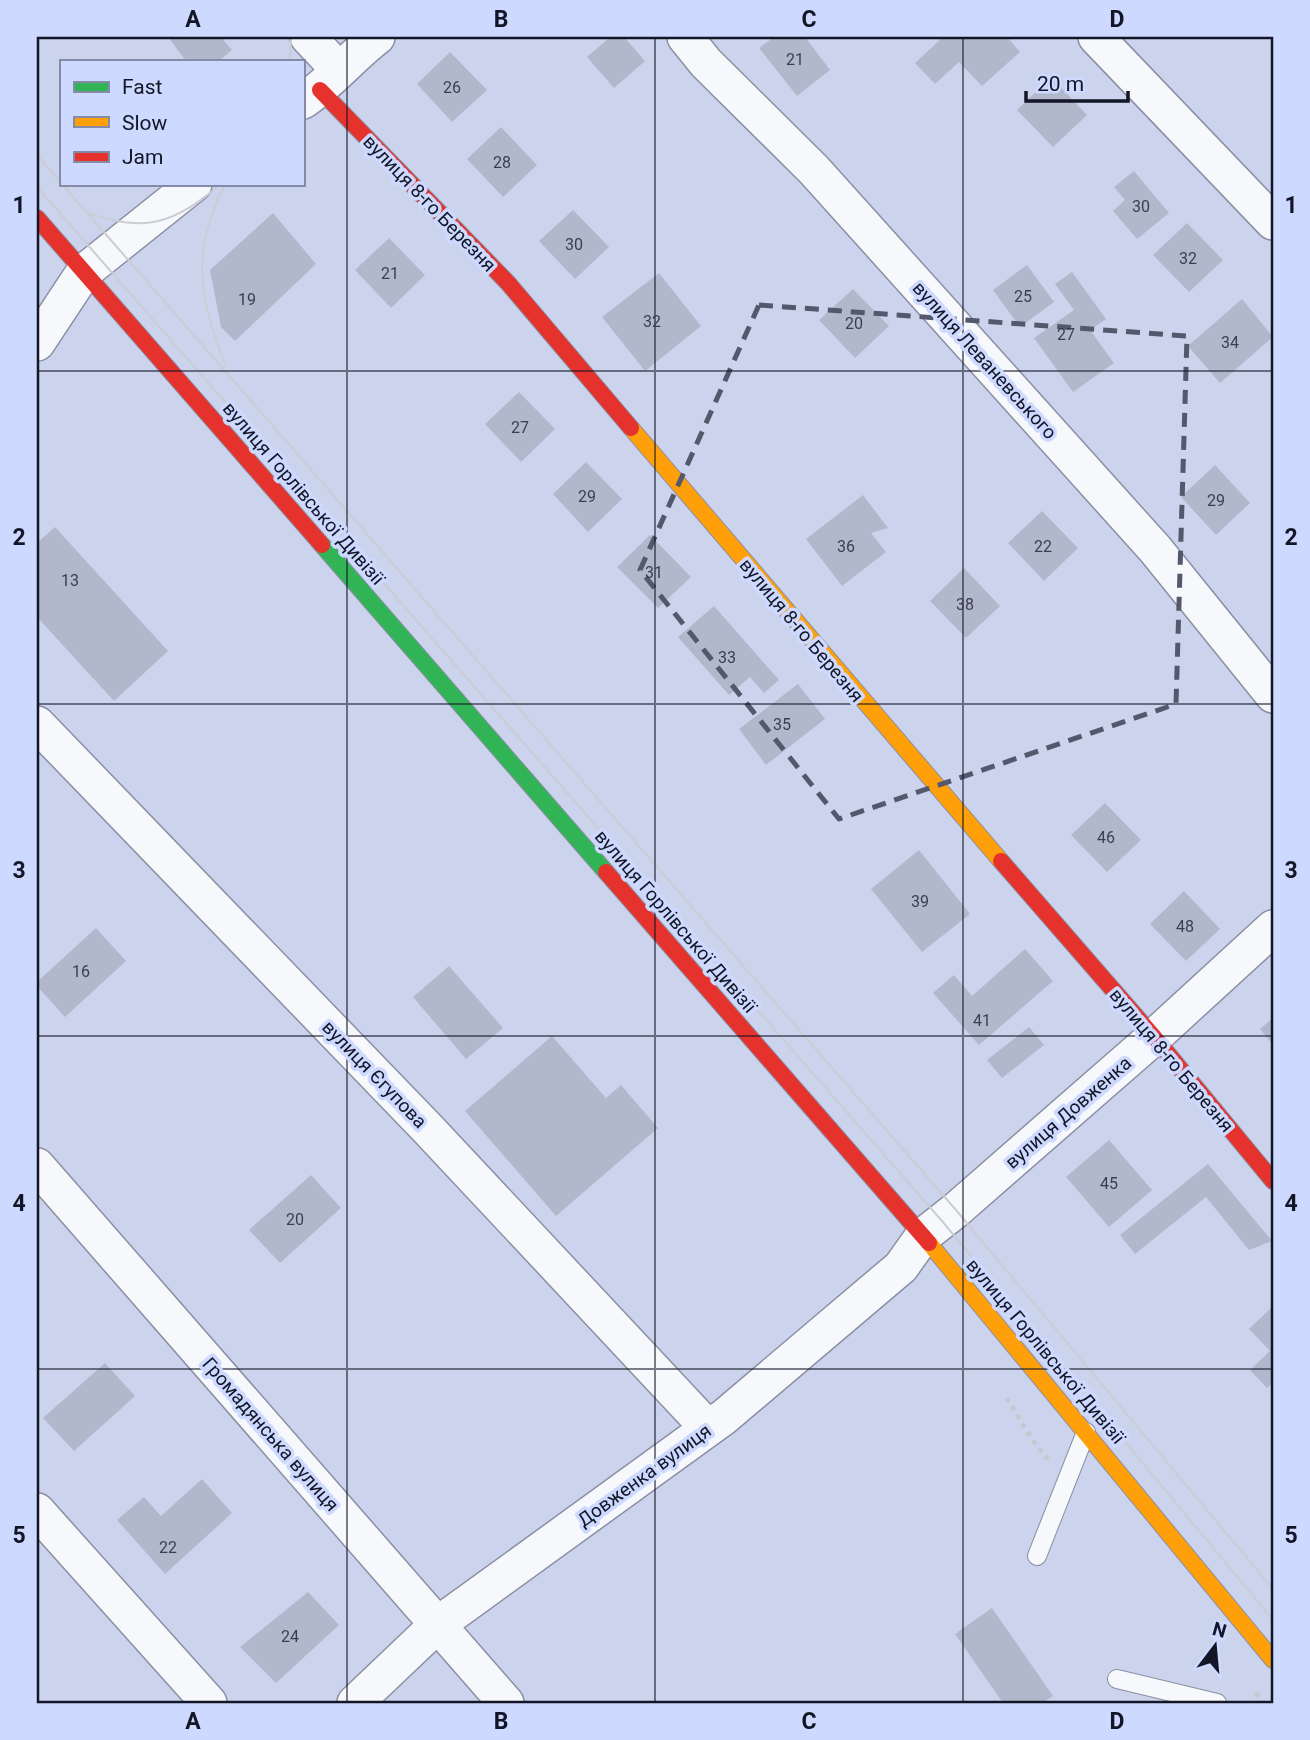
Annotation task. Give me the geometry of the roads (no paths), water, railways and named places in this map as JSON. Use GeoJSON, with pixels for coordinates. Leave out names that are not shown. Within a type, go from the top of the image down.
{"type":"FeatureCollection","features":[{"type":"Feature","properties":{"kind":"main road","name":"вулиця 8-го Березня"},"geometry":{"type":"LineString","coordinates":[[321,87],[508,283],[870,710],[1154,1037],[1273,1181]]}},
{"type":"Feature","properties":{"kind":"main road","name":"вулиця Горлівської Дивізії"},"geometry":{"type":"LineString","coordinates":[[37,218],[923,1236],[1273,1660]]}},
{"type":"Feature","properties":{"kind":"street","name":"вулиця 8-го Березня"},"geometry":{"type":"LineString","coordinates":[[308,37],[321,87]]}},
{"type":"Feature","properties":{"kind":"street"},"geometry":{"type":"LineString","coordinates":[[321,87],[377,37]]}},
{"type":"Feature","properties":{"kind":"street","name":"вулиця Леваневського"},"geometry":{"type":"LineString","coordinates":[[685,37],[706,63],[814,170],[1155,549],[1273,695]]}},
{"type":"Feature","properties":{"kind":"street"},"geometry":{"type":"LineString","coordinates":[[1096,37],[1273,222]]}},
{"type":"Feature","properties":{"kind":"street"},"geometry":{"type":"LineString","coordinates":[[37,343],[84,272],[192,186]]}},
{"type":"Feature","properties":{"kind":"street","name":"вулиця Єгупова"},"geometry":{"type":"LineString","coordinates":[[37,724],[428,1129],[708,1428]]}},
{"type":"Feature","properties":{"kind":"street","name":"вулиця Довженка"},"geometry":{"type":"LineString","coordinates":[[923,1236],[1154,1037],[1273,928]]}},
{"type":"Feature","properties":{"kind":"street","name":"Громадянська вулиця"},"geometry":{"type":"LineString","coordinates":[[37,1166],[506,1703]]}},
{"type":"Feature","properties":{"kind":"street","name":"Довженка вулиця"},"geometry":{"type":"LineString","coordinates":[[355,1703],[437,1625],[724,1417],[901,1267],[923,1236]]}},
{"type":"Feature","properties":{"kind":"street"},"geometry":{"type":"LineString","coordinates":[[37,1511],[209,1703]]}},
{"type":"Feature","properties":{"kind":"lane"},"geometry":{"type":"LineString","coordinates":[[1037,1556],[1086,1432]]}},
{"type":"Feature","properties":{"kind":"lane"},"geometry":{"type":"LineString","coordinates":[[1118,1679],[1217,1703]]}},
{"type":"Feature","properties":{"kind":"tram line"},"geometry":{"type":"LineString","coordinates":[[290,60],[291,37]]}},
{"type":"Feature","properties":{"kind":"tram line"},"geometry":{"type":"LineString","coordinates":[[37,155],[60,182]]}},
{"type":"Feature","properties":{"kind":"tram line"},"geometry":{"type":"LineString","coordinates":[[64,186],[956,1210],[1273,1589]]}},
{"type":"Feature","properties":{"kind":"tram line"},"geometry":{"type":"LineString","coordinates":[[87,213],[127,223],[158,221],[188,208],[219,186]]}},
{"type":"Feature","properties":{"kind":"tram line"},"geometry":{"type":"LineString","coordinates":[[224,186],[207,232],[202,275],[210,318],[226,366]]}},
{"type":"Feature","properties":{"kind":"tram line"},"geometry":{"type":"LineString","coordinates":[[37,187],[942,1221],[1273,1620]]}}]}
